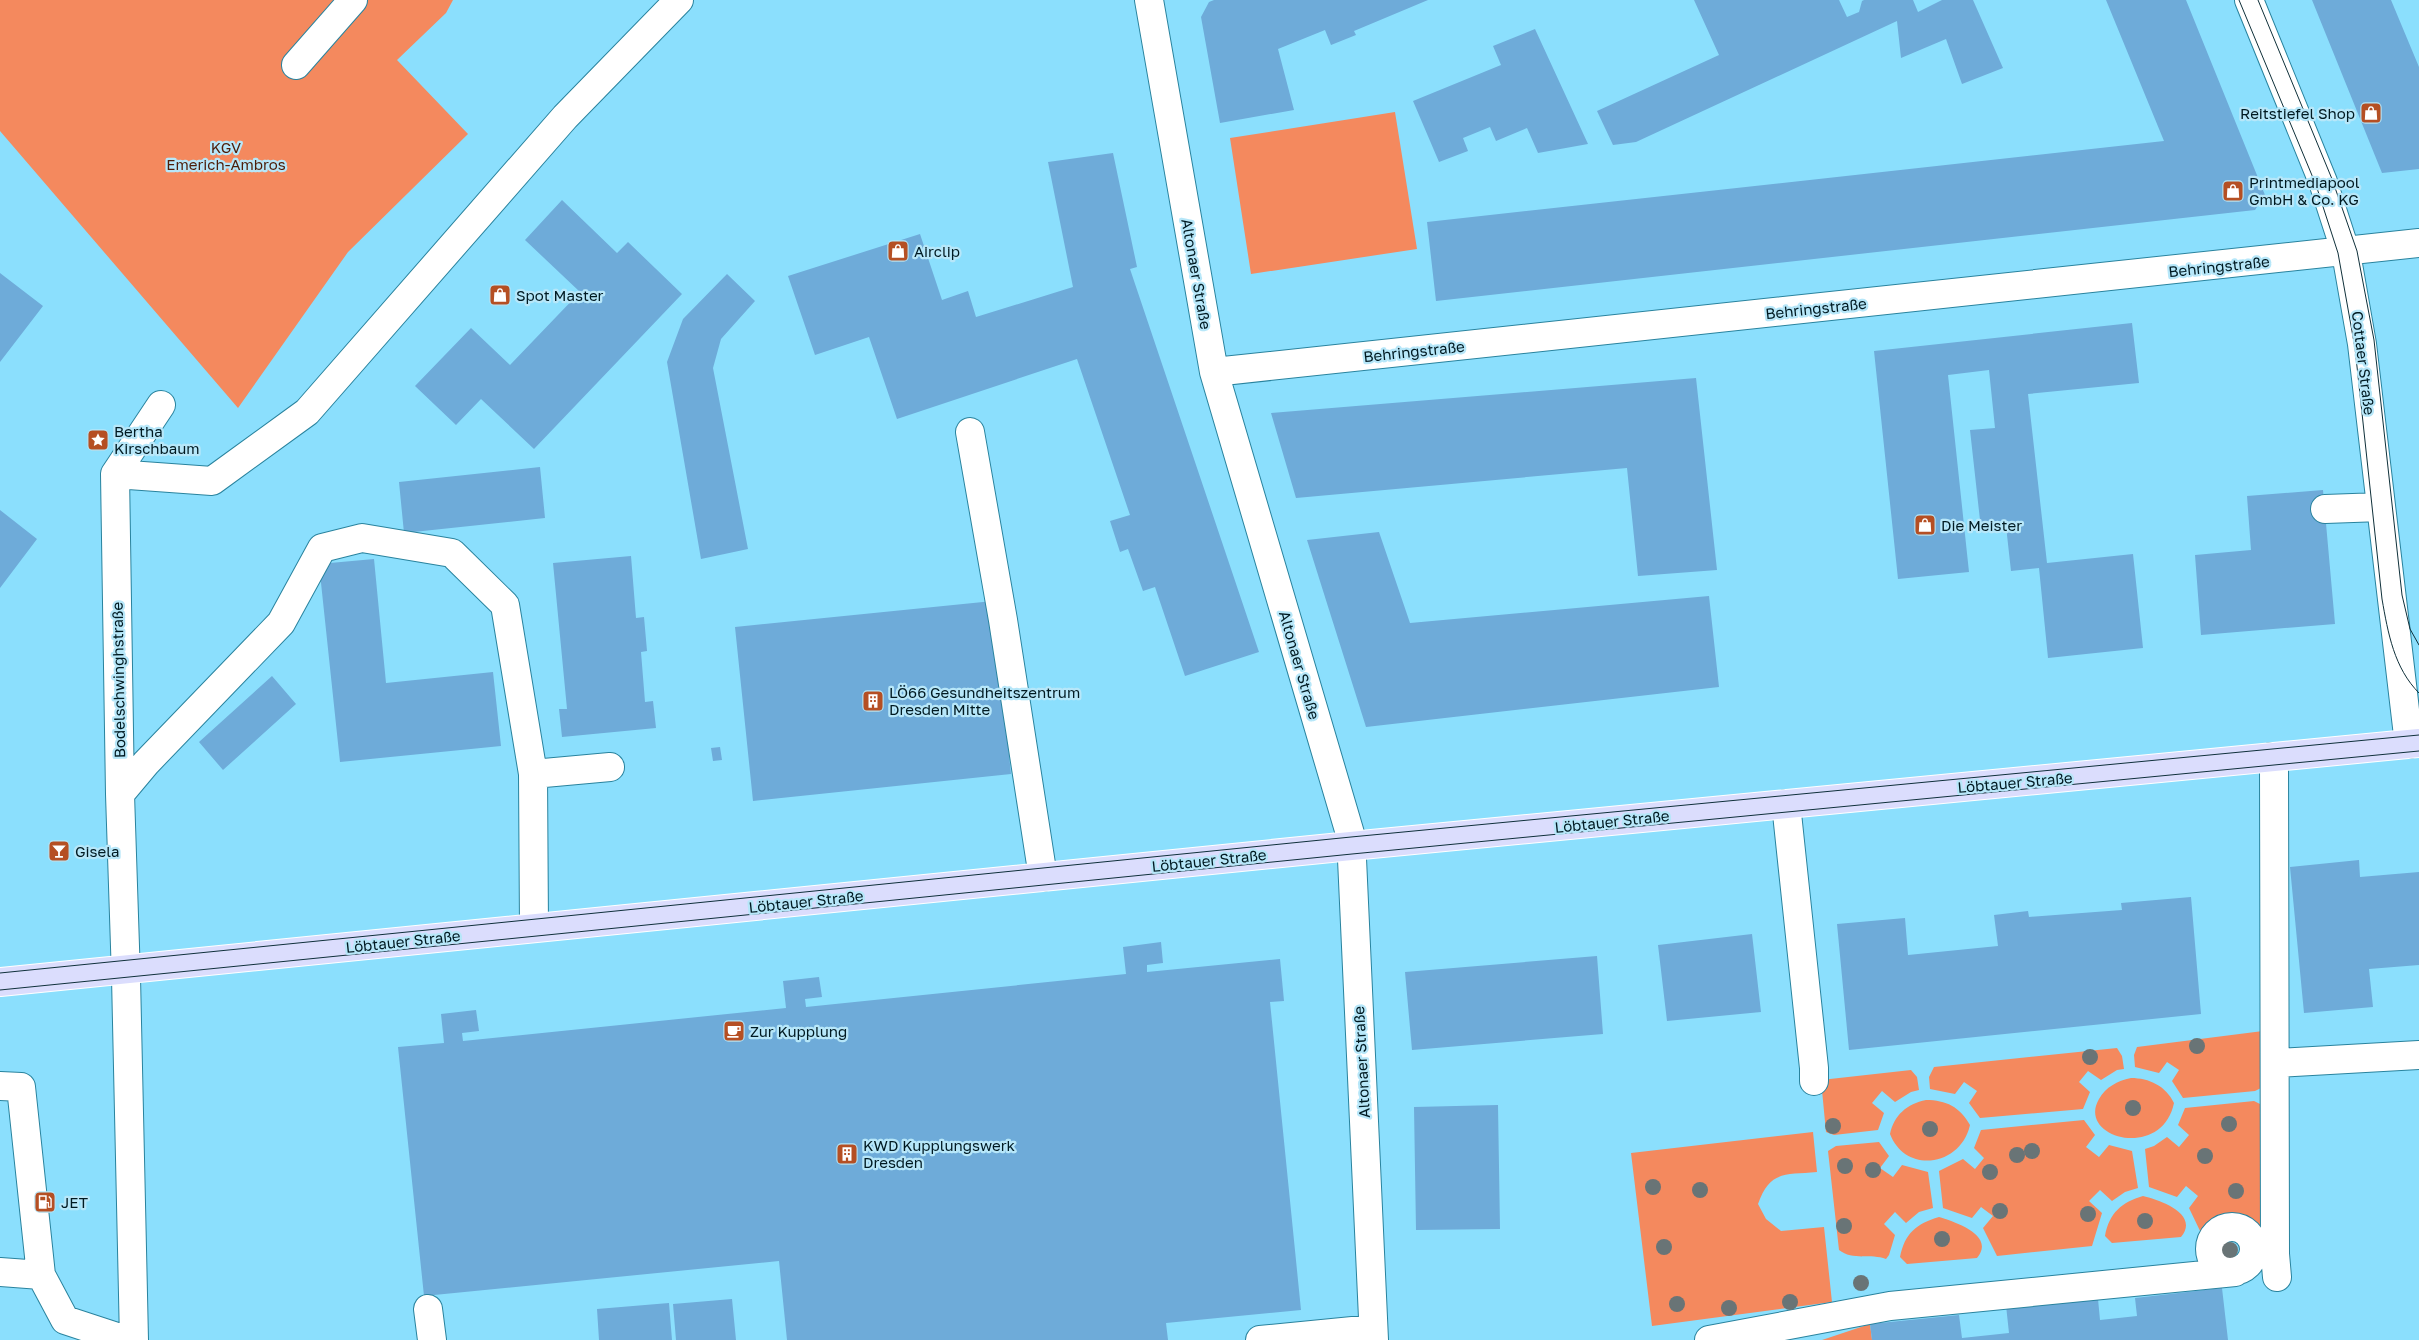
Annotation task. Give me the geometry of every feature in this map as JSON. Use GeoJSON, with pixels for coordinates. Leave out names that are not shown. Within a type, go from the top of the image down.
{"type":"FeatureCollection","features":[{"type":"Feature","properties":{"kind":"main road","name":"Löbtauer Straße"},"geometry":{"type":"LineString","coordinates":[[0,982],[1351,846],[2414,744]]}},
{"type":"Feature","properties":{"kind":"street"},"geometry":{"type":"LineString","coordinates":[[296,65],[353,0]]}},
{"type":"Feature","properties":{"kind":"street"},"geometry":{"type":"LineString","coordinates":[[161,405],[115,474],[212,481],[307,412],[565,117],[679,0]]}},
{"type":"Feature","properties":{"kind":"street","name":"Altonaer Straße"},"geometry":{"type":"LineString","coordinates":[[1148,0],[1214,372],[1351,837],[1373,1335]]}},
{"type":"Feature","properties":{"kind":"street","name":"Cottaer Straße"},"geometry":{"type":"LineString","coordinates":[[2249,0],[2323,182],[2346,253],[2362,344],[2381,507],[2414,744]]}},
{"type":"Feature","properties":{"kind":"street","name":"Behringstraße"},"geometry":{"type":"LineString","coordinates":[[1214,372],[2346,253],[2419,243]]}},
{"type":"Feature","properties":{"kind":"street"},"geometry":{"type":"LineString","coordinates":[[970,432],[1003,620],[1043,877]]}},
{"type":"Feature","properties":{"kind":"street","name":"Bodelschwinghstraße"},"geometry":{"type":"LineString","coordinates":[[115,474],[120,794],[134,1340]]}},
{"type":"Feature","properties":{"kind":"street"},"geometry":{"type":"LineString","coordinates":[[2325,508],[2381,507]]}},
{"type":"Feature","properties":{"kind":"street"},"geometry":{"type":"LineString","coordinates":[[120,794],[146,763],[281,623],[322,548],[362,538],[452,553],[505,606],[533,774],[534,928]]}},
{"type":"Feature","properties":{"kind":"street"},"geometry":{"type":"LineString","coordinates":[[2271,757],[2274,766],[2276,1063],[2265,1250],[2277,1277]]}},
{"type":"Feature","properties":{"kind":"street"},"geometry":{"type":"LineString","coordinates":[[533,774],[610,766]]}},
{"type":"Feature","properties":{"kind":"street"},"geometry":{"type":"LineString","coordinates":[[1786,804],[1814,1081]]}},
{"type":"Feature","properties":{"kind":"street"},"geometry":{"type":"LineString","coordinates":[[2276,1063],[2419,1055]]}},
{"type":"Feature","properties":{"kind":"street"},"geometry":{"type":"LineString","coordinates":[[0,1086],[21,1087],[41,1275],[65,1320],[126,1340]]}},
{"type":"Feature","properties":{"kind":"street"},"geometry":{"type":"LineString","coordinates":[[2234,1272],[2221,1269],[2211,1259],[2210,1245],[2217,1233],[2229,1227],[2244,1230],[2253,1242],[2265,1250]]}},
{"type":"Feature","properties":{"kind":"street"},"geometry":{"type":"LineString","coordinates":[[1708,1340],[1890,1306],[2234,1272],[2248,1264],[2265,1250]]}},
{"type":"Feature","properties":{"kind":"street"},"geometry":{"type":"LineString","coordinates":[[0,1272],[41,1275]]}},
{"type":"Feature","properties":{"kind":"street"},"geometry":{"type":"LineString","coordinates":[[428,1309],[432,1340]]}},
{"type":"Feature","properties":{"kind":"street"},"geometry":{"type":"LineString","coordinates":[[1260,1340],[1373,1335]]}},
{"type":"Feature","properties":{"kind":"green space","name":"KGV Emerich-Ambros"},"geometry":{"type":"Polygon","coordinates":[[[0,0],[453,0],[446,13],[397,60],[468,134],[348,252],[238,408],[0,131],[0,0]]]}},
{"type":"Feature","properties":{"kind":"green space"},"geometry":{"type":"Polygon","coordinates":[[[1395,112],[1417,249],[1251,274],[1230,138],[1395,112]]]}},
{"type":"Feature","properties":{"kind":"green space"},"geometry":{"type":"Polygon","coordinates":[[[2263,1031],[2263,1087],[2255,1091],[2183,1098],[2172,1081],[2179,1070],[2167,1062],[2159,1073],[2135,1067],[2134,1055],[2137,1047],[2263,1031]]]}},
{"type":"Feature","properties":{"kind":"green space"},"geometry":{"type":"Polygon","coordinates":[[[2117,1048],[2122,1056],[2124,1069],[2117,1070],[2101,1080],[2088,1071],[2079,1082],[2090,1092],[2083,1109],[1980,1118],[1969,1103],[1977,1091],[1964,1082],[1955,1094],[1930,1089],[1929,1077],[1934,1067],[2117,1048]]]}},
{"type":"Feature","properties":{"kind":"green space"},"geometry":{"type":"Polygon","coordinates":[[[1911,1070],[1917,1077],[1919,1090],[1911,1092],[1895,1102],[1882,1091],[1872,1103],[1884,1113],[1878,1130],[1834,1135],[1826,1132],[1821,1080],[1911,1070]]]}},
{"type":"Feature","properties":{"kind":"green space"},"geometry":{"type":"Polygon","coordinates":[[[2138,1078],[2156,1084],[2171,1097],[2174,1103],[2166,1121],[2154,1132],[2139,1138],[2123,1137],[2109,1133],[2099,1124],[2095,1113],[2099,1099],[2105,1091],[2121,1081],[2138,1078]]]}},
{"type":"Feature","properties":{"kind":"green space"},"geometry":{"type":"Polygon","coordinates":[[[1926,1100],[1940,1101],[1952,1106],[1962,1114],[1970,1125],[1965,1139],[1956,1149],[1945,1157],[1933,1160],[1920,1160],[1908,1156],[1898,1147],[1890,1134],[1895,1121],[1902,1111],[1913,1104],[1926,1100]]]}},
{"type":"Feature","properties":{"kind":"green space"},"geometry":{"type":"Polygon","coordinates":[[[2254,1101],[2262,1105],[2262,1231],[2256,1230],[2240,1220],[2228,1219],[2202,1235],[2189,1208],[2198,1196],[2186,1186],[2177,1197],[2149,1187],[2145,1149],[2154,1146],[2167,1137],[2179,1147],[2189,1135],[2178,1125],[2185,1108],[2254,1101]]]}},
{"type":"Feature","properties":{"kind":"green space"},"geometry":{"type":"Polygon","coordinates":[[[2084,1120],[2095,1135],[2086,1147],[2099,1157],[2109,1145],[2132,1151],[2138,1188],[2125,1192],[2112,1201],[2100,1190],[2089,1201],[2102,1213],[2092,1246],[1997,1256],[1983,1228],[1993,1216],[1981,1207],[1972,1218],[1943,1208],[1939,1171],[1963,1159],[1975,1169],[1984,1158],[1974,1148],[1981,1130],[2084,1120]]]}},
{"type":"Feature","properties":{"kind":"green space"},"geometry":{"type":"Polygon","coordinates":[[[1813,1132],[1817,1172],[1780,1176],[1768,1185],[1758,1204],[1766,1219],[1781,1231],[1824,1227],[1832,1302],[1652,1326],[1631,1153],[1813,1132]]]}},
{"type":"Feature","properties":{"kind":"green space"},"geometry":{"type":"Polygon","coordinates":[[[1879,1142],[1889,1156],[1880,1168],[1893,1177],[1902,1165],[1928,1172],[1933,1208],[1919,1212],[1906,1223],[1895,1212],[1884,1224],[1895,1235],[1886,1259],[1850,1255],[1839,1250],[1828,1151],[1836,1146],[1879,1142]]]}},
{"type":"Feature","properties":{"kind":"green space"},"geometry":{"type":"Polygon","coordinates":[[[2143,1196],[2168,1205],[2182,1215],[2186,1229],[2181,1237],[2112,1243],[2105,1236],[2113,1215],[2123,1205],[2143,1196]]]}},
{"type":"Feature","properties":{"kind":"green space"},"geometry":{"type":"Polygon","coordinates":[[[1939,1217],[1963,1226],[1978,1236],[1981,1250],[1977,1258],[1907,1264],[1900,1257],[1908,1236],[1918,1226],[1939,1217]]]}},
{"type":"Feature","properties":{"kind":"green space"},"geometry":{"type":"Polygon","coordinates":[[[1870,1324],[1872,1340],[1822,1340],[1870,1324]]]}},
{"type":"Feature","properties":{"kind":"building"},"geometry":{"type":"Polygon","coordinates":[[[1214,0],[1428,0],[1354,31],[1356,35],[1331,45],[1325,30],[1278,49],[1294,110],[1220,123],[1201,17],[1209,2],[1214,0]]]}},
{"type":"Feature","properties":{"kind":"building"},"geometry":{"type":"Polygon","coordinates":[[[1694,0],[1839,0],[1847,17],[1859,12],[1864,0],[1913,0],[1918,12],[1942,0],[1973,0],[2003,68],[1962,84],[1946,39],[1901,58],[1897,21],[1636,142],[1613,145],[1597,111],[1719,55],[1694,0]]]}},
{"type":"Feature","properties":{"kind":"building"},"geometry":{"type":"Polygon","coordinates":[[[2106,0],[2186,0],[2265,195],[2255,210],[1436,301],[1427,222],[2164,141],[2106,0]]]}},
{"type":"Feature","properties":{"kind":"building"},"geometry":{"type":"Polygon","coordinates":[[[2312,0],[2391,0],[2419,67],[2419,169],[2382,173],[2312,0]]]}},
{"type":"Feature","properties":{"kind":"building"},"geometry":{"type":"Polygon","coordinates":[[[1535,29],[1588,144],[1538,153],[1527,128],[1496,141],[1490,127],[1463,138],[1468,151],[1439,162],[1413,101],[1501,65],[1493,46],[1535,29]]]}},
{"type":"Feature","properties":{"kind":"building"},"geometry":{"type":"Polygon","coordinates":[[[1113,153],[1137,267],[1130,269],[1259,652],[1185,676],[1155,587],[1143,591],[1128,549],[1120,552],[1110,521],[1130,515],[1077,359],[897,419],[869,337],[815,355],[788,276],[920,234],[942,300],[968,291],[976,317],[1073,287],[1048,162],[1113,153]]]}},
{"type":"Feature","properties":{"kind":"building"},"geometry":{"type":"Polygon","coordinates":[[[562,200],[617,253],[628,242],[682,294],[534,449],[481,399],[456,425],[415,386],[471,328],[510,365],[580,292],[525,240],[562,200]]]}},
{"type":"Feature","properties":{"kind":"building"},"geometry":{"type":"Polygon","coordinates":[[[0,273],[43,306],[0,362],[0,273]]]}},
{"type":"Feature","properties":{"kind":"building"},"geometry":{"type":"Polygon","coordinates":[[[727,274],[755,301],[721,339],[713,368],[748,549],[701,559],[667,362],[683,319],[727,274]]]}},
{"type":"Feature","properties":{"kind":"building"},"geometry":{"type":"Polygon","coordinates":[[[2132,323],[2139,383],[2028,394],[2047,563],[2133,554],[2143,648],[2048,658],[2039,568],[2011,571],[2006,526],[1981,529],[1970,430],[1995,428],[1989,370],[1948,375],[1969,572],[1898,579],[1874,351],[2132,323]]]}},
{"type":"Feature","properties":{"kind":"building"},"geometry":{"type":"Polygon","coordinates":[[[1696,378],[1717,570],[1638,576],[1627,468],[1296,498],[1271,413],[1696,378]]]}},
{"type":"Feature","properties":{"kind":"building"},"geometry":{"type":"Polygon","coordinates":[[[540,467],[545,518],[404,533],[399,482],[540,467]]]}},
{"type":"Feature","properties":{"kind":"building"},"geometry":{"type":"Polygon","coordinates":[[[2323,490],[2335,624],[2201,635],[2195,555],[2251,550],[2247,496],[2323,490]]]}},
{"type":"Feature","properties":{"kind":"building"},"geometry":{"type":"Polygon","coordinates":[[[0,510],[37,539],[0,588],[0,510]]]}},
{"type":"Feature","properties":{"kind":"building"},"geometry":{"type":"Polygon","coordinates":[[[1379,532],[1410,623],[1709,596],[1719,687],[1366,727],[1307,540],[1379,532]]]}},
{"type":"Feature","properties":{"kind":"building"},"geometry":{"type":"Polygon","coordinates":[[[631,556],[636,618],[644,617],[647,651],[641,652],[645,702],[653,701],[656,728],[562,737],[559,709],[567,709],[553,563],[631,556]]]}},
{"type":"Feature","properties":{"kind":"building"},"geometry":{"type":"Polygon","coordinates":[[[374,559],[386,683],[493,672],[501,746],[340,762],[319,564],[374,559]]]}},
{"type":"Feature","properties":{"kind":"building","name":"LÖ66 Gesundheitszentrum Dresden Mitte"},"geometry":{"type":"Polygon","coordinates":[[[993,601],[1011,774],[753,801],[735,627],[993,601]]]}},
{"type":"Feature","properties":{"kind":"building"},"geometry":{"type":"Polygon","coordinates":[[[272,676],[296,704],[223,770],[199,742],[272,676]]]}},
{"type":"Feature","properties":{"kind":"building"},"geometry":{"type":"Polygon","coordinates":[[[720,747],[722,760],[713,761],[711,748],[720,747]]]}},
{"type":"Feature","properties":{"kind":"building"},"geometry":{"type":"Polygon","coordinates":[[[2359,860],[2360,877],[2419,872],[2419,965],[2369,969],[2373,1007],[2304,1013],[2290,867],[2359,860]]]}},
{"type":"Feature","properties":{"kind":"building"},"geometry":{"type":"Polygon","coordinates":[[[2191,897],[2201,1014],[1849,1050],[1837,924],[1905,918],[1908,955],[1998,946],[1994,915],[2028,911],[2029,917],[2122,910],[2121,903],[2191,897]]]}},
{"type":"Feature","properties":{"kind":"building"},"geometry":{"type":"Polygon","coordinates":[[[1752,934],[1761,1012],[1667,1021],[1658,945],[1752,934]]]}},
{"type":"Feature","properties":{"kind":"building","name":"KWD Kupplungswerk Dresden"},"geometry":{"type":"Polygon","coordinates":[[[1161,942],[1163,963],[1147,965],[1147,972],[1280,959],[1284,1001],[1270,1002],[1301,1310],[1166,1323],[1168,1340],[787,1340],[779,1261],[424,1296],[398,1047],[444,1043],[441,1014],[476,1010],[479,1031],[462,1033],[463,1041],[786,1008],[783,981],[819,977],[822,997],[805,999],[806,1007],[1126,974],[1123,947],[1161,942]]]}},
{"type":"Feature","properties":{"kind":"building"},"geometry":{"type":"Polygon","coordinates":[[[1597,956],[1603,1034],[1412,1050],[1405,972],[1597,956]]]}},
{"type":"Feature","properties":{"kind":"building"},"geometry":{"type":"Polygon","coordinates":[[[1498,1105],[1500,1229],[1416,1230],[1414,1107],[1498,1105]]]}},
{"type":"Feature","properties":{"kind":"building"},"geometry":{"type":"Polygon","coordinates":[[[2096,1278],[2100,1320],[2137,1316],[2135,1298],[2222,1288],[2228,1340],[1872,1340],[1870,1324],[1959,1315],[1962,1338],[2009,1333],[2004,1287],[2096,1278]]]}},
{"type":"Feature","properties":{"kind":"building"},"geometry":{"type":"Polygon","coordinates":[[[732,1299],[736,1340],[676,1340],[673,1304],[732,1299]]]}},
{"type":"Feature","properties":{"kind":"building"},"geometry":{"type":"Polygon","coordinates":[[[669,1303],[672,1340],[599,1340],[597,1309],[669,1303]]]}},
{"type":"Feature","properties":{"kind":"tram line"},"geometry":{"type":"LineString","coordinates":[[2239,0],[2316,185],[2338,253],[2355,348],[2384,612],[2393,649],[2398,661],[2410,683],[2419,693]]}},
{"type":"Feature","properties":{"kind":"tram line"},"geometry":{"type":"LineString","coordinates":[[2258,0],[2332,179],[2357,251],[2374,340],[2402,595],[2410,629],[2419,645]]}},
{"type":"Feature","properties":{"kind":"tram line"},"geometry":{"type":"LineString","coordinates":[[0,973],[1351,837],[2419,735]]}},
{"type":"Feature","properties":{"kind":"tram line"},"geometry":{"type":"LineString","coordinates":[[0,990],[1352,854],[2419,751]]}},
{"type":"Feature","properties":{"kind":"place","name":"Reitstiefel Shop"},"geometry":{"type":"Point","coordinates":[2371,113]}},
{"type":"Feature","properties":{"kind":"place","name":"Printmediapool GmbH & Co. KG"},"geometry":{"type":"Point","coordinates":[2233,191]}},
{"type":"Feature","properties":{"kind":"place","name":"Airclip"},"geometry":{"type":"Point","coordinates":[898,251]}},
{"type":"Feature","properties":{"kind":"place","name":"Spot Master"},"geometry":{"type":"Point","coordinates":[500,295]}},
{"type":"Feature","properties":{"kind":"place","name":"Bertha Kirschbaum"},"geometry":{"type":"Point","coordinates":[98,440]}},
{"type":"Feature","properties":{"kind":"place","name":"Die Meister"},"geometry":{"type":"Point","coordinates":[1925,525]}},
{"type":"Feature","properties":{"kind":"place","name":"LÖ66 Gesundheitszentrum Dresden Mitte"},"geometry":{"type":"Point","coordinates":[873,701]}},
{"type":"Feature","properties":{"kind":"place","name":"Gisela"},"geometry":{"type":"Point","coordinates":[59,851]}},
{"type":"Feature","properties":{"kind":"place","name":"Zur Kupplung"},"geometry":{"type":"Point","coordinates":[734,1031]}},
{"type":"Feature","properties":{"kind":"place","name":"KWD Kupplungswerk Dresden"},"geometry":{"type":"Point","coordinates":[847,1154]}},
{"type":"Feature","properties":{"kind":"place","name":"JET"},"geometry":{"type":"Point","coordinates":[45,1202]}}]}
